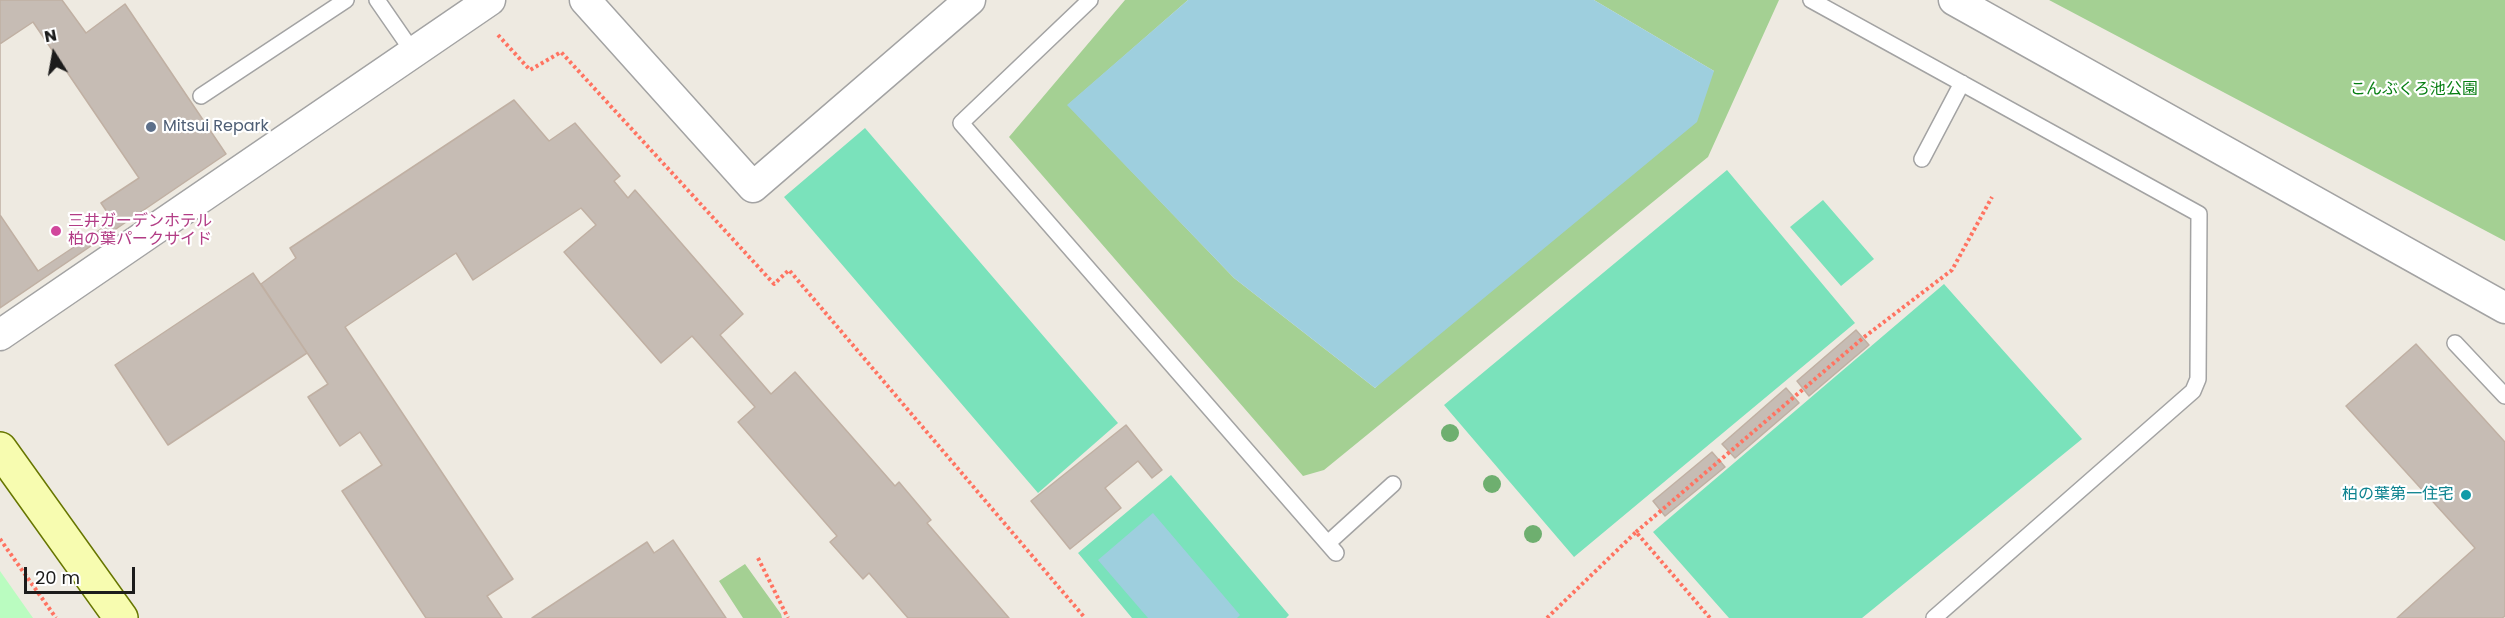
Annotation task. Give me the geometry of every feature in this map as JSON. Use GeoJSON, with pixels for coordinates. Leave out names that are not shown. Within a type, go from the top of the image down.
{"type":"FeatureCollection","features":[{"type":"Feature","properties":{"kind":"street"},"geometry":{"type":"LineString","coordinates":[[585,0],[753,187],[970,0]]}},
{"type":"Feature","properties":{"kind":"street"},"geometry":{"type":"LineString","coordinates":[[1954,0],[2505,308]]}},
{"type":"Feature","properties":{"kind":"street"},"geometry":{"type":"LineString","coordinates":[[0,335],[482,5]]}},
{"type":"Feature","properties":{"kind":"street"},"geometry":{"type":"LineString","coordinates":[[0,449],[121,618]]}},
{"type":"Feature","properties":{"kind":"lane"},"geometry":{"type":"LineString","coordinates":[[201,96],[346,0]]}},
{"type":"Feature","properties":{"kind":"lane"},"geometry":{"type":"LineString","coordinates":[[377,0],[413,52]]}},
{"type":"Feature","properties":{"kind":"lane"},"geometry":{"type":"LineString","coordinates":[[1090,0],[961,123],[1332,548],[1393,484]]}},
{"type":"Feature","properties":{"kind":"lane"},"geometry":{"type":"LineString","coordinates":[[1811,0],[2199,214],[2198,379],[2193,391],[1934,618]]}},
{"type":"Feature","properties":{"kind":"lane"},"geometry":{"type":"LineString","coordinates":[[1922,159],[1962,83]]}},
{"type":"Feature","properties":{"kind":"lane"},"geometry":{"type":"LineString","coordinates":[[2455,344],[2505,396]]}},
{"type":"Feature","properties":{"kind":"path"},"geometry":{"type":"LineString","coordinates":[[482,5],[530,70],[561,52],[774,284],[789,270],[1085,618]]}},
{"type":"Feature","properties":{"kind":"path"},"geometry":{"type":"LineString","coordinates":[[1546,618],[1636,532],[1863,338],[1952,270],[1992,197]]}},
{"type":"Feature","properties":{"kind":"path"},"geometry":{"type":"LineString","coordinates":[[1636,532],[1710,618]]}},
{"type":"Feature","properties":{"kind":"path"},"geometry":{"type":"LineString","coordinates":[[0,539],[56,618]]}},
{"type":"Feature","properties":{"kind":"path"},"geometry":{"type":"LineString","coordinates":[[758,558],[789,618]]}},
{"type":"Feature","properties":{"kind":"green space"},"geometry":{"type":"Polygon","coordinates":[[[1125,0],[1188,0],[1068,105],[1234,278],[1375,388],[1714,71],[1594,0],[1779,0],[1708,157],[1324,470],[1303,476],[1009,137],[1125,0]]]}},
{"type":"Feature","properties":{"kind":"green space","name":"こんぶくろ池公園"},"geometry":{"type":"Polygon","coordinates":[[[2049,0],[2505,0],[2505,241],[2049,0]]]}},
{"type":"Feature","properties":{"kind":"green space"},"geometry":{"type":"Polygon","coordinates":[[[865,128],[1118,423],[1038,493],[784,197],[865,128]]]}},
{"type":"Feature","properties":{"kind":"green space"},"geometry":{"type":"Polygon","coordinates":[[[1727,170],[1855,323],[1574,557],[1444,405],[1727,170]]]}},
{"type":"Feature","properties":{"kind":"green space"},"geometry":{"type":"Polygon","coordinates":[[[1823,200],[1874,259],[1841,286],[1790,227],[1823,200]]]}},
{"type":"Feature","properties":{"kind":"green space"},"geometry":{"type":"Polygon","coordinates":[[[1944,284],[2082,439],[1862,618],[1729,618],[1653,532],[1944,284]]]}},
{"type":"Feature","properties":{"kind":"green space"},"geometry":{"type":"Polygon","coordinates":[[[1171,475],[1289,615],[1286,618],[1132,618],[1078,553],[1171,475]]]}},
{"type":"Feature","properties":{"kind":"green space"},"geometry":{"type":"Polygon","coordinates":[[[745,564],[782,618],[743,618],[719,581],[745,564]]]}},
{"type":"Feature","properties":{"kind":"green space"},"geometry":{"type":"Polygon","coordinates":[[[0,571],[33,618],[0,618],[0,571]]]}},
{"type":"Feature","properties":{"kind":"water"},"geometry":{"type":"Polygon","coordinates":[[[1188,0],[1594,0],[1714,71],[1697,122],[1375,388],[1234,278],[1067,105],[1188,0]]]}},
{"type":"Feature","properties":{"kind":"water"},"geometry":{"type":"Polygon","coordinates":[[[1153,513],[1240,615],[1237,618],[1148,618],[1098,560],[1153,513]]]}},
{"type":"Feature","properties":{"kind":"building","name":"三井ガーデンホテル 柏の葉パークサイド"},"geometry":{"type":"Polygon","coordinates":[[[0,0],[62,0],[86,33],[125,4],[226,154],[0,308],[0,0]]]}},
{"type":"Feature","properties":{"kind":"building"},"geometry":{"type":"Polygon","coordinates":[[[33,22],[139,178],[101,203],[113,221],[38,271],[0,215],[0,44],[33,22]]]}},
{"type":"Feature","properties":{"kind":"building"},"geometry":{"type":"Polygon","coordinates":[[[514,100],[549,141],[575,123],[620,176],[614,181],[628,198],[635,190],[743,314],[720,335],[771,394],[795,372],[895,486],[899,482],[931,520],[927,523],[1009,618],[908,618],[869,573],[863,579],[830,542],[837,536],[738,422],[755,407],[692,336],[661,363],[564,252],[596,225],[581,208],[473,280],[456,253],[345,327],[513,579],[487,596],[502,618],[426,618],[342,491],[382,465],[360,432],[340,446],[308,397],[328,384],[261,284],[296,258],[290,248],[514,100]]]}},
{"type":"Feature","properties":{"kind":"building"},"geometry":{"type":"Polygon","coordinates":[[[253,273],[307,353],[168,445],[115,365],[253,273]]]}},
{"type":"Feature","properties":{"kind":"building"},"geometry":{"type":"Polygon","coordinates":[[[1856,330],[1869,345],[1809,396],[1797,381],[1856,330]]]}},
{"type":"Feature","properties":{"kind":"building","name":"柏の葉第一住宅"},"geometry":{"type":"Polygon","coordinates":[[[2416,344],[2505,442],[2505,616],[2502,618],[2397,618],[2475,548],[2346,406],[2416,344]]]}},
{"type":"Feature","properties":{"kind":"building"},"geometry":{"type":"Polygon","coordinates":[[[1786,388],[1799,403],[1735,458],[1722,444],[1786,388]]]}},
{"type":"Feature","properties":{"kind":"building"},"geometry":{"type":"Polygon","coordinates":[[[1126,425],[1162,470],[1152,478],[1138,461],[1105,488],[1121,508],[1070,549],[1031,501],[1126,425]]]}},
{"type":"Feature","properties":{"kind":"building"},"geometry":{"type":"Polygon","coordinates":[[[1712,452],[1725,467],[1665,516],[1653,501],[1712,452]]]}},
{"type":"Feature","properties":{"kind":"building"},"geometry":{"type":"Polygon","coordinates":[[[673,540],[726,618],[532,618],[647,542],[654,553],[673,540]]]}},
{"type":"Feature","properties":{"kind":"place","name":"Mitsui Repark"},"geometry":{"type":"Point","coordinates":[151,127]}},
{"type":"Feature","properties":{"kind":"place","name":"三井ガーデンホテル 柏の葉パークサイド"},"geometry":{"type":"Point","coordinates":[56,231]}},
{"type":"Feature","properties":{"kind":"place","name":"柏の葉第一住宅"},"geometry":{"type":"Point","coordinates":[2466,495]}}]}
